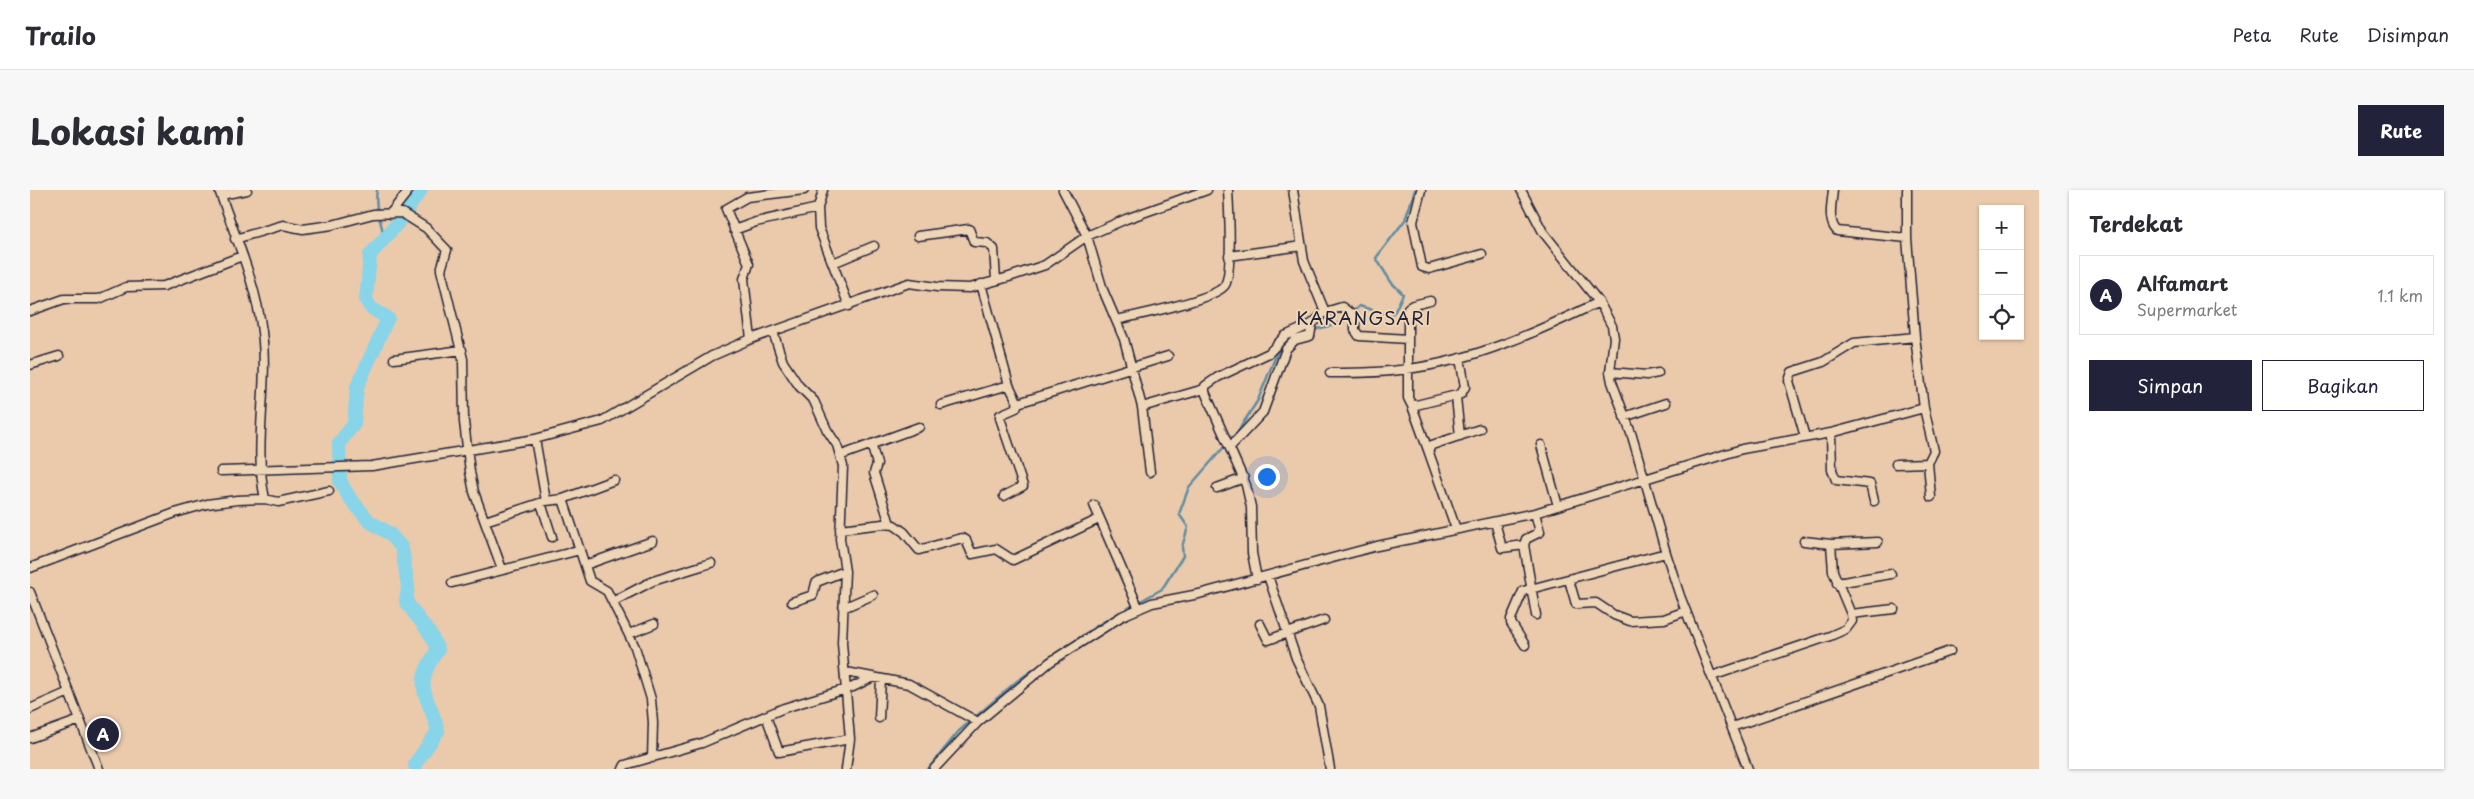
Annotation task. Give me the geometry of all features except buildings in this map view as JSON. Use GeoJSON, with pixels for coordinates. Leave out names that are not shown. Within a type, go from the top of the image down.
{"type":"FeatureCollection","features":[{"type":"Feature","properties":{"kind":"street"},"geometry":{"type":"LineString","coordinates":[[247,190],[220,192],[257,301],[262,333],[262,471],[265,499]]}},
{"type":"Feature","properties":{"kind":"street"},"geometry":{"type":"LineString","coordinates":[[388,214],[409,190]]}},
{"type":"Feature","properties":{"kind":"street"},"geometry":{"type":"LineString","coordinates":[[751,339],[744,279],[749,264],[726,209],[747,197],[804,190]]}},
{"type":"Feature","properties":{"kind":"street"},"geometry":{"type":"LineString","coordinates":[[823,190],[818,208],[819,228],[849,306]]}},
{"type":"Feature","properties":{"kind":"street"},"geometry":{"type":"LineString","coordinates":[[1063,190],[1087,236],[1103,290],[1116,320],[1132,369],[1142,407],[1150,472]]}},
{"type":"Feature","properties":{"kind":"street"},"geometry":{"type":"LineString","coordinates":[[221,471],[372,466],[535,439],[602,421],[712,356],[751,339],[849,306],[909,283],[970,288],[1044,265],[1087,236],[1126,219],[1207,190]]}},
{"type":"Feature","properties":{"kind":"street"},"geometry":{"type":"LineString","coordinates":[[1116,320],[1155,311],[1220,290],[1225,285],[1230,243],[1228,190]]}},
{"type":"Feature","properties":{"kind":"street"},"geometry":{"type":"LineString","coordinates":[[1293,190],[1306,268],[1325,312]]}},
{"type":"Feature","properties":{"kind":"street"},"geometry":{"type":"LineString","coordinates":[[1422,190],[1413,222],[1422,267],[1429,269],[1482,254]]}},
{"type":"Feature","properties":{"kind":"street"},"geometry":{"type":"LineString","coordinates":[[1521,190],[1543,232],[1599,302],[1612,326],[1614,338],[1610,372],[1617,398],[1646,478],[1666,553],[1686,611],[1748,769]]}},
{"type":"Feature","properties":{"kind":"street"},"geometry":{"type":"LineString","coordinates":[[1834,190],[1831,216],[1837,231],[1907,238]]}},
{"type":"Feature","properties":{"kind":"street"},"geometry":{"type":"LineString","coordinates":[[1907,190],[1907,238],[1915,337],[1924,408],[1934,451],[1928,463],[1931,497]]}},
{"type":"Feature","properties":{"kind":"street"},"geometry":{"type":"LineString","coordinates":[[734,230],[756,222],[818,208]]}},
{"type":"Feature","properties":{"kind":"street"},"geometry":{"type":"LineString","coordinates":[[235,239],[277,226],[303,228],[332,225],[373,214],[404,214],[426,228],[447,250],[441,270],[462,350],[466,449],[474,492],[502,569]]}},
{"type":"Feature","properties":{"kind":"street"},"geometry":{"type":"LineString","coordinates":[[918,236],[969,229],[974,242],[987,243],[994,249],[996,280]]}},
{"type":"Feature","properties":{"kind":"street"},"geometry":{"type":"LineString","coordinates":[[833,263],[874,246]]}},
{"type":"Feature","properties":{"kind":"street"},"geometry":{"type":"LineString","coordinates":[[1229,256],[1302,246]]}},
{"type":"Feature","properties":{"kind":"street"},"geometry":{"type":"LineString","coordinates":[[30,311],[64,300],[99,299],[126,286],[164,286],[242,256]]}},
{"type":"Feature","properties":{"kind":"street"},"geometry":{"type":"LineString","coordinates":[[981,284],[1009,385],[1018,403]]}},
{"type":"Feature","properties":{"kind":"street"},"geometry":{"type":"LineString","coordinates":[[1430,301],[1412,305],[1408,308],[1408,398],[1456,529]]}},
{"type":"Feature","properties":{"kind":"street"},"geometry":{"type":"LineString","coordinates":[[1330,373],[1409,369],[1460,358],[1541,329],[1599,302]]}},
{"type":"Feature","properties":{"kind":"street"},"geometry":{"type":"LineString","coordinates":[[1142,407],[1204,389],[1211,381],[1269,353],[1288,340],[1310,336],[1312,328],[1325,312],[1338,308],[1345,309],[1355,318],[1356,333],[1408,339]]}},
{"type":"Feature","properties":{"kind":"street"},"geometry":{"type":"LineString","coordinates":[[773,332],[784,362],[799,386],[814,401],[842,455],[844,466],[840,539],[845,571],[842,642],[846,672],[850,739],[846,769]]}},
{"type":"Feature","properties":{"kind":"street"},"geometry":{"type":"LineString","coordinates":[[1805,437],[1789,381],[1792,372],[1823,362],[1854,343],[1915,337]]}},
{"type":"Feature","properties":{"kind":"street"},"geometry":{"type":"LineString","coordinates":[[1230,444],[1263,412],[1288,340]]}},
{"type":"Feature","properties":{"kind":"street"},"geometry":{"type":"LineString","coordinates":[[394,359],[462,350]]}},
{"type":"Feature","properties":{"kind":"street"},"geometry":{"type":"LineString","coordinates":[[30,365],[59,356]]}},
{"type":"Feature","properties":{"kind":"street"},"geometry":{"type":"LineString","coordinates":[[1004,496],[1023,486],[1000,416],[1015,409],[1018,403],[1132,369],[1168,356]]}},
{"type":"Feature","properties":{"kind":"street"},"geometry":{"type":"LineString","coordinates":[[1412,406],[1456,397],[1461,394],[1465,387],[1460,358]]}},
{"type":"Feature","properties":{"kind":"street"},"geometry":{"type":"LineString","coordinates":[[1610,372],[1647,375],[1658,373]]}},
{"type":"Feature","properties":{"kind":"street"},"geometry":{"type":"LineString","coordinates":[[942,405],[1009,385]]}},
{"type":"Feature","properties":{"kind":"street"},"geometry":{"type":"LineString","coordinates":[[1204,389],[1244,478],[1251,507],[1252,553],[1257,579]]}},
{"type":"Feature","properties":{"kind":"street"},"geometry":{"type":"LineString","coordinates":[[1456,397],[1460,436]]}},
{"type":"Feature","properties":{"kind":"street"},"geometry":{"type":"LineString","coordinates":[[1624,417],[1666,403]]}},
{"type":"Feature","properties":{"kind":"street"},"geometry":{"type":"LineString","coordinates":[[934,769],[974,719],[1050,662],[1137,605],[1199,594],[1377,546],[1534,513],[1742,449],[1831,433],[1924,408]]}},
{"type":"Feature","properties":{"kind":"street"},"geometry":{"type":"LineString","coordinates":[[842,455],[918,427]]}},
{"type":"Feature","properties":{"kind":"street"},"geometry":{"type":"LineString","coordinates":[[1428,450],[1432,445],[1480,429]]}},
{"type":"Feature","properties":{"kind":"street"},"geometry":{"type":"LineString","coordinates":[[1831,433],[1832,470],[1836,480],[1870,484],[1874,501]]}},
{"type":"Feature","properties":{"kind":"street"},"geometry":{"type":"LineString","coordinates":[[535,439],[544,502],[552,537]]}},
{"type":"Feature","properties":{"kind":"street"},"geometry":{"type":"LineString","coordinates":[[872,444],[877,464],[874,473],[890,524]]}},
{"type":"Feature","properties":{"kind":"street"},"geometry":{"type":"LineString","coordinates":[[1541,445],[1558,506]]}},
{"type":"Feature","properties":{"kind":"street"},"geometry":{"type":"LineString","coordinates":[[1896,464],[1928,463]]}},
{"type":"Feature","properties":{"kind":"street"},"geometry":{"type":"LineString","coordinates":[[1217,488],[1244,478]]}},
{"type":"Feature","properties":{"kind":"street"},"geometry":{"type":"LineString","coordinates":[[485,521],[544,502],[563,499],[614,480]]}},
{"type":"Feature","properties":{"kind":"street"},"geometry":{"type":"LineString","coordinates":[[30,568],[175,513],[207,504],[265,499],[278,502],[329,491]]}},
{"type":"Feature","properties":{"kind":"street"},"geometry":{"type":"LineString","coordinates":[[563,499],[592,584],[607,591],[614,601],[635,647],[651,699],[653,723],[652,758]]}},
{"type":"Feature","properties":{"kind":"street"},"geometry":{"type":"LineString","coordinates":[[1094,505],[1137,605]]}},
{"type":"Feature","properties":{"kind":"street"},"geometry":{"type":"LineString","coordinates":[[1534,513],[1540,532],[1528,537],[1524,544],[1536,615]]}},
{"type":"Feature","properties":{"kind":"street"},"geometry":{"type":"LineString","coordinates":[[840,529],[890,524],[904,532],[919,550],[962,538],[966,540],[972,554],[996,548],[1013,560],[1099,519]]}},
{"type":"Feature","properties":{"kind":"street"},"geometry":{"type":"LineString","coordinates":[[1495,522],[1502,548],[1524,544]]}},
{"type":"Feature","properties":{"kind":"street"},"geometry":{"type":"LineString","coordinates":[[585,565],[653,541]]}},
{"type":"Feature","properties":{"kind":"street"},"geometry":{"type":"LineString","coordinates":[[1804,541],[1831,544],[1878,542]]}},
{"type":"Feature","properties":{"kind":"street"},"geometry":{"type":"LineString","coordinates":[[1712,676],[1830,636],[1850,625],[1851,614],[1837,583],[1831,563],[1831,544]]}},
{"type":"Feature","properties":{"kind":"street"},"geometry":{"type":"LineString","coordinates":[[452,583],[580,550]]}},
{"type":"Feature","properties":{"kind":"street"},"geometry":{"type":"LineString","coordinates":[[1525,645],[1511,623],[1523,591],[1666,553]]}},
{"type":"Feature","properties":{"kind":"street"},"geometry":{"type":"LineString","coordinates":[[614,601],[653,581],[711,563]]}},
{"type":"Feature","properties":{"kind":"street"},"geometry":{"type":"LineString","coordinates":[[792,602],[813,595],[819,581],[845,571]]}},
{"type":"Feature","properties":{"kind":"street"},"geometry":{"type":"LineString","coordinates":[[1837,583],[1891,574]]}},
{"type":"Feature","properties":{"kind":"street"},"geometry":{"type":"LineString","coordinates":[[1268,576],[1296,658],[1319,706],[1330,769]]}},
{"type":"Feature","properties":{"kind":"street"},"geometry":{"type":"LineString","coordinates":[[1569,580],[1576,604],[1596,603],[1624,620],[1662,619],[1686,611]]}},
{"type":"Feature","properties":{"kind":"street"},"geometry":{"type":"LineString","coordinates":[[30,592],[99,769]]}},
{"type":"Feature","properties":{"kind":"street"},"geometry":{"type":"LineString","coordinates":[[843,608],[873,596]]}},
{"type":"Feature","properties":{"kind":"street"},"geometry":{"type":"LineString","coordinates":[[1851,614],[1894,608]]}},
{"type":"Feature","properties":{"kind":"street"},"geometry":{"type":"LineString","coordinates":[[1260,624],[1268,640],[1324,620]]}},
{"type":"Feature","properties":{"kind":"street"},"geometry":{"type":"LineString","coordinates":[[629,634],[654,624]]}},
{"type":"Feature","properties":{"kind":"street"},"geometry":{"type":"LineString","coordinates":[[1732,727],[1950,651]]}},
{"type":"Feature","properties":{"kind":"street"},"geometry":{"type":"LineString","coordinates":[[846,672],[909,684],[974,719]]}},
{"type":"Feature","properties":{"kind":"street"},"geometry":{"type":"LineString","coordinates":[[623,769],[625,765],[702,743],[766,716],[847,689],[872,677]]}},
{"type":"Feature","properties":{"kind":"street"},"geometry":{"type":"LineString","coordinates":[[879,718],[881,679]]}},
{"type":"Feature","properties":{"kind":"street"},"geometry":{"type":"LineString","coordinates":[[30,709],[69,692]]}},
{"type":"Feature","properties":{"kind":"street"},"geometry":{"type":"LineString","coordinates":[[766,716],[779,752],[850,739]]}},
{"type":"Feature","properties":{"kind":"street"},"geometry":{"type":"LineString","coordinates":[[30,738],[80,720]]}},
{"type":"Feature","properties":{"kind":"waterway"},"geometry":{"type":"LineString","coordinates":[[377,190],[377,208],[384,237]]}},
{"type":"Feature","properties":{"kind":"waterway"},"geometry":{"type":"LineString","coordinates":[[416,769],[415,764],[438,731],[426,698],[423,682],[425,673],[438,650],[431,635],[406,602],[408,587],[402,548],[390,534],[369,521],[349,497],[340,481],[339,443],[354,424],[357,387],[388,318],[371,308],[366,300],[370,255],[397,224],[421,190]]}},
{"type":"Feature","properties":{"kind":"waterway"},"geometry":{"type":"LineString","coordinates":[[1314,330],[1343,322],[1359,306],[1390,315],[1395,311],[1403,294],[1391,282],[1376,258],[1405,220],[1415,190]]}},
{"type":"Feature","properties":{"kind":"waterway"},"geometry":{"type":"LineString","coordinates":[[928,769],[959,731],[1017,681],[1098,625],[1162,589],[1183,556],[1182,547],[1188,527],[1179,514],[1189,487],[1238,431],[1258,400],[1277,353],[1292,336]]}},
{"type":"Feature","properties":{"kind":"place","name":"Alfamart"},"geometry":{"type":"Point","coordinates":[103,734]}},
{"type":"Feature","properties":{"kind":"district","name":"KARANGSARI"},"geometry":{"type":"Point","coordinates":[1364,319]}}]}
